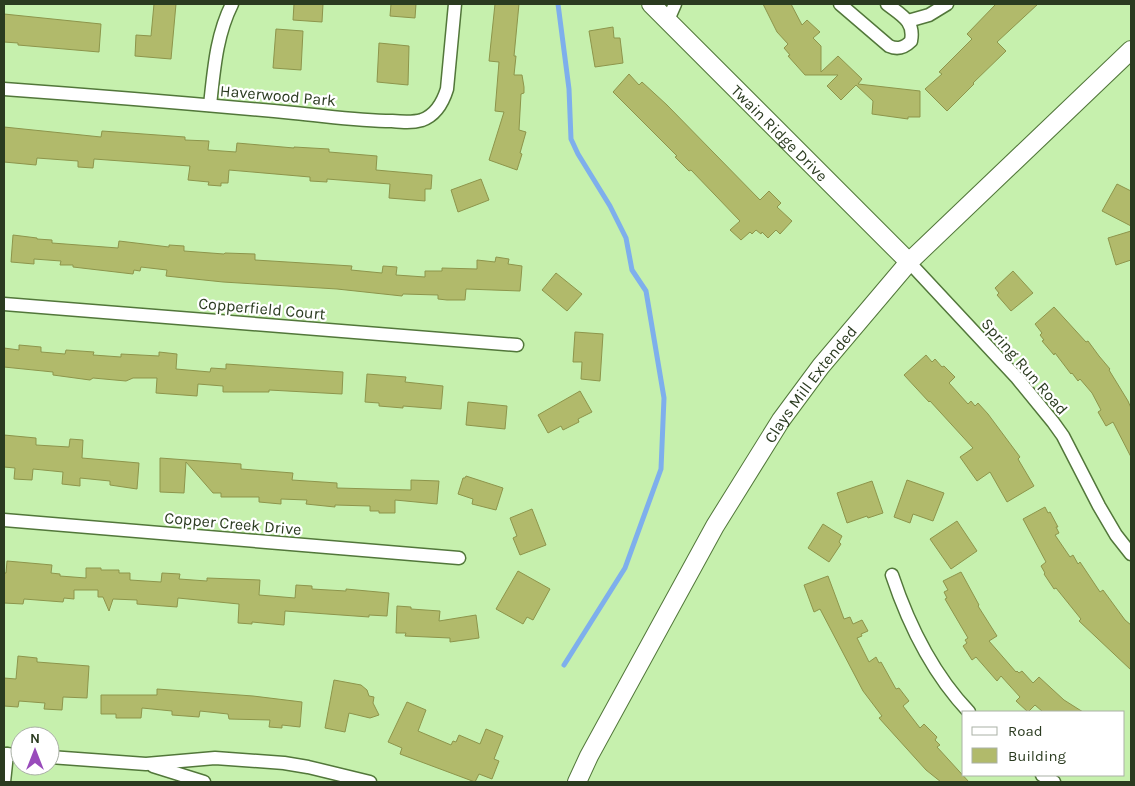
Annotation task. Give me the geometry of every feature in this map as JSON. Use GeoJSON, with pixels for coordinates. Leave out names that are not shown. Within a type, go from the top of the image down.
{"type":"FeatureCollection","features":[{"type":"Feature","properties":{"kind":"main road","name":"Twain Ridge Drive"},"geometry":{"type":"LineString","coordinates":[[651,4],[909,262]]}},
{"type":"Feature","properties":{"kind":"main road","name":"Clays Mill Extended"},"geometry":{"type":"LineString","coordinates":[[577,782],[715,526],[781,420],[821,366],[909,262],[1131,50]]}},
{"type":"Feature","properties":{"kind":"street"},"geometry":{"type":"LineString","coordinates":[[210,105],[217,49],[225,18],[232,4]]}},
{"type":"Feature","properties":{"kind":"street","name":"Haverwood Park"},"geometry":{"type":"LineString","coordinates":[[4,89],[210,105],[379,121],[413,122],[424,119],[440,107],[444,98],[447,89],[456,4]]}},
{"type":"Feature","properties":{"kind":"street"},"geometry":{"type":"LineString","coordinates":[[668,20],[675,4]]}},
{"type":"Feature","properties":{"kind":"street"},"geometry":{"type":"LineString","coordinates":[[840,4],[896,50],[904,47],[911,41],[912,28],[908,21],[887,4]]}},
{"type":"Feature","properties":{"kind":"street"},"geometry":{"type":"LineString","coordinates":[[908,21],[929,16],[947,4]]}},
{"type":"Feature","properties":{"kind":"street","name":"Spring Run Road"},"geometry":{"type":"LineString","coordinates":[[909,262],[1048,414],[1062,436],[1107,520],[1131,554]]}},
{"type":"Feature","properties":{"kind":"street","name":"Copperfield Court"},"geometry":{"type":"LineString","coordinates":[[4,304],[517,346]]}},
{"type":"Feature","properties":{"kind":"street","name":"Copper Creek Drive"},"geometry":{"type":"LineString","coordinates":[[4,520],[459,558]]}},
{"type":"Feature","properties":{"kind":"street"},"geometry":{"type":"LineString","coordinates":[[892,575],[910,624],[934,669],[968,711]]}},
{"type":"Feature","properties":{"kind":"street"},"geometry":{"type":"LineString","coordinates":[[4,782],[5,754]]}},
{"type":"Feature","properties":{"kind":"street"},"geometry":{"type":"LineString","coordinates":[[60,758],[146,764],[215,758],[308,767],[370,782]]}},
{"type":"Feature","properties":{"kind":"street"},"geometry":{"type":"LineString","coordinates":[[146,764],[204,782]]}},
{"type":"Feature","properties":{"kind":"building"},"geometry":{"type":"Polygon","coordinates":[[[154,4],[176,4],[171,59],[135,56],[136,35],[151,36],[154,4]]]}},
{"type":"Feature","properties":{"kind":"building"},"geometry":{"type":"Polygon","coordinates":[[[294,4],[323,4],[322,22],[293,20],[294,4]]]}},
{"type":"Feature","properties":{"kind":"building"},"geometry":{"type":"Polygon","coordinates":[[[391,4],[416,4],[415,18],[390,16],[391,4]]]}},
{"type":"Feature","properties":{"kind":"building"},"geometry":{"type":"Polygon","coordinates":[[[495,4],[519,4],[514,75],[522,75],[524,93],[521,94],[519,130],[526,132],[517,170],[489,160],[504,112],[495,111],[499,62],[489,61],[495,4]]]}},
{"type":"Feature","properties":{"kind":"building"},"geometry":{"type":"Polygon","coordinates":[[[763,4],[791,4],[802,25],[807,20],[820,32],[813,38],[821,46],[821,72],[838,56],[862,79],[858,84],[920,91],[920,117],[908,117],[908,119],[872,114],[873,101],[856,85],[841,100],[827,86],[838,75],[805,75],[788,56],[790,55],[784,48],[788,44],[777,32],[763,4]]]}},
{"type":"Feature","properties":{"kind":"building"},"geometry":{"type":"Polygon","coordinates":[[[996,4],[1038,4],[997,42],[1006,51],[947,111],[925,89],[942,74],[939,72],[972,39],[967,34],[996,4]]]}},
{"type":"Feature","properties":{"kind":"building"},"geometry":{"type":"Polygon","coordinates":[[[4,14],[101,24],[99,52],[18,45],[18,43],[4,42],[4,14]]]}},
{"type":"Feature","properties":{"kind":"building"},"geometry":{"type":"Polygon","coordinates":[[[613,27],[614,38],[620,38],[623,63],[595,67],[589,31],[613,27]]]}},
{"type":"Feature","properties":{"kind":"building"},"geometry":{"type":"Polygon","coordinates":[[[276,29],[303,31],[301,70],[273,68],[276,29]]]}},
{"type":"Feature","properties":{"kind":"building"},"geometry":{"type":"Polygon","coordinates":[[[379,43],[409,46],[408,85],[377,82],[379,43]]]}},
{"type":"Feature","properties":{"kind":"building"},"geometry":{"type":"Polygon","coordinates":[[[629,74],[639,85],[642,82],[667,105],[760,200],[769,191],[781,203],[777,207],[792,221],[780,234],[776,230],[768,238],[762,232],[761,234],[756,230],[752,234],[750,232],[741,240],[730,230],[740,221],[613,92],[629,74]]]}},
{"type":"Feature","properties":{"kind":"building"},"geometry":{"type":"Polygon","coordinates":[[[4,127],[101,137],[102,131],[185,137],[185,140],[209,141],[208,150],[236,152],[237,143],[329,149],[329,152],[377,156],[376,170],[432,175],[431,189],[425,189],[425,201],[389,198],[390,184],[327,179],[327,182],[310,181],[310,177],[229,170],[228,183],[221,183],[221,186],[208,185],[209,182],[188,180],[190,166],[94,159],[93,168],[78,167],[78,161],[37,158],[36,165],[4,162],[4,127]]]}},
{"type":"Feature","properties":{"kind":"building"},"geometry":{"type":"Polygon","coordinates":[[[481,179],[489,200],[458,212],[451,190],[481,179]]]}},
{"type":"Feature","properties":{"kind":"building"},"geometry":{"type":"Polygon","coordinates":[[[1117,184],[1131,191],[1131,226],[1102,211],[1117,184]]]}},
{"type":"Feature","properties":{"kind":"building"},"geometry":{"type":"Polygon","coordinates":[[[1131,231],[1131,260],[1116,265],[1108,238],[1131,231]]]}},
{"type":"Feature","properties":{"kind":"building"},"geometry":{"type":"Polygon","coordinates":[[[13,235],[52,240],[52,243],[118,248],[119,241],[169,247],[169,245],[184,246],[184,251],[255,254],[255,260],[352,266],[351,270],[382,273],[383,266],[397,267],[396,275],[425,277],[425,271],[442,271],[442,268],[477,269],[477,260],[495,262],[496,257],[509,259],[508,264],[522,266],[520,291],[466,289],[465,300],[447,300],[438,299],[438,295],[403,294],[402,296],[166,276],[167,270],[141,267],[140,271],[134,270],[133,274],[73,267],[73,265],[60,265],[61,261],[34,259],[34,264],[11,262],[13,235]]]}},
{"type":"Feature","properties":{"kind":"building"},"geometry":{"type":"Polygon","coordinates":[[[1013,271],[1033,293],[1011,311],[997,295],[999,293],[995,288],[1013,271]]]}},
{"type":"Feature","properties":{"kind":"building"},"geometry":{"type":"Polygon","coordinates":[[[556,273],[582,294],[567,311],[542,290],[556,273]]]}},
{"type":"Feature","properties":{"kind":"building"},"geometry":{"type":"Polygon","coordinates":[[[1054,307],[1086,342],[1088,341],[1110,369],[1128,401],[1131,408],[1131,457],[1113,422],[1106,426],[1098,412],[1101,410],[1092,393],[1080,379],[1078,381],[1071,374],[1055,353],[1054,355],[1042,341],[1044,340],[1040,335],[1042,333],[1035,324],[1054,307]]]}},
{"type":"Feature","properties":{"kind":"building"},"geometry":{"type":"Polygon","coordinates":[[[575,332],[603,334],[600,381],[581,379],[582,362],[573,362],[575,332]]]}},
{"type":"Feature","properties":{"kind":"building"},"geometry":{"type":"Polygon","coordinates":[[[19,345],[41,347],[41,352],[65,354],[66,350],[94,352],[93,355],[121,357],[121,354],[159,356],[159,352],[177,354],[176,369],[210,372],[211,368],[226,369],[226,364],[343,372],[342,394],[269,390],[269,392],[223,392],[223,386],[198,384],[197,396],[156,393],[157,378],[133,378],[126,381],[93,378],[90,380],[53,375],[53,372],[4,367],[4,348],[19,350],[19,345]]]}},
{"type":"Feature","properties":{"kind":"building"},"geometry":{"type":"Polygon","coordinates":[[[926,355],[932,362],[935,359],[955,377],[949,383],[968,404],[971,401],[975,406],[978,403],[988,414],[1020,457],[1018,459],[1034,486],[1007,502],[990,472],[977,481],[960,457],[973,448],[904,375],[926,355]]]}},
{"type":"Feature","properties":{"kind":"building"},"geometry":{"type":"Polygon","coordinates":[[[367,374],[406,377],[405,382],[443,386],[441,409],[379,406],[379,403],[365,402],[367,374]]]}},
{"type":"Feature","properties":{"kind":"building"},"geometry":{"type":"Polygon","coordinates":[[[580,391],[592,412],[578,419],[579,422],[563,430],[561,426],[548,433],[538,415],[580,391]]]}},
{"type":"Feature","properties":{"kind":"building"},"geometry":{"type":"Polygon","coordinates":[[[468,402],[507,406],[505,429],[466,425],[468,402]]]}},
{"type":"Feature","properties":{"kind":"building"},"geometry":{"type":"Polygon","coordinates":[[[4,435],[36,438],[36,445],[69,447],[70,439],[83,440],[82,458],[139,463],[137,489],[110,485],[110,481],[80,478],[80,486],[62,484],[63,472],[33,469],[32,480],[14,479],[15,468],[4,467],[4,435]]]}},
{"type":"Feature","properties":{"kind":"building"},"geometry":{"type":"Polygon","coordinates":[[[160,458],[241,464],[241,469],[293,473],[292,480],[337,483],[337,488],[411,490],[411,480],[439,481],[437,504],[395,500],[395,513],[379,513],[379,511],[370,511],[370,506],[335,505],[335,507],[306,504],[307,500],[281,499],[281,504],[259,502],[259,497],[221,497],[221,493],[213,493],[186,462],[184,493],[160,492],[160,458]]]}},
{"type":"Feature","properties":{"kind":"building"},"geometry":{"type":"Polygon","coordinates":[[[466,476],[503,488],[496,510],[472,504],[473,499],[458,494],[463,478],[466,476]]]}},
{"type":"Feature","properties":{"kind":"building"},"geometry":{"type":"Polygon","coordinates":[[[907,480],[944,493],[933,521],[913,514],[910,523],[894,517],[907,480]]]}},
{"type":"Feature","properties":{"kind":"building"},"geometry":{"type":"Polygon","coordinates":[[[872,481],[883,513],[847,523],[837,493],[872,481]]]}},
{"type":"Feature","properties":{"kind":"building"},"geometry":{"type":"Polygon","coordinates":[[[1045,507],[1058,527],[1056,527],[1059,533],[1055,535],[1070,557],[1073,555],[1078,564],[1080,562],[1100,592],[1103,590],[1125,620],[1131,625],[1131,670],[1079,621],[1081,619],[1056,588],[1054,589],[1044,574],[1041,566],[1046,562],[1023,519],[1045,507]]]}},
{"type":"Feature","properties":{"kind":"building"},"geometry":{"type":"Polygon","coordinates":[[[532,509],[546,545],[520,555],[513,538],[517,536],[510,518],[532,509]]]}},
{"type":"Feature","properties":{"kind":"building"},"geometry":{"type":"Polygon","coordinates":[[[957,521],[977,551],[951,569],[930,539],[957,521]]]}},
{"type":"Feature","properties":{"kind":"building"},"geometry":{"type":"Polygon","coordinates":[[[823,524],[842,536],[839,542],[841,544],[829,562],[808,548],[823,524]]]}},
{"type":"Feature","properties":{"kind":"building"},"geometry":{"type":"Polygon","coordinates":[[[7,561],[52,565],[51,573],[60,574],[60,576],[86,578],[86,568],[101,568],[101,570],[119,570],[119,573],[130,573],[130,580],[161,582],[162,573],[180,574],[179,579],[207,581],[207,578],[260,580],[259,595],[295,598],[296,585],[312,586],[312,589],[346,591],[346,589],[389,593],[387,616],[369,615],[369,617],[285,611],[284,625],[252,622],[252,624],[238,623],[239,604],[178,598],[177,607],[137,604],[137,600],[113,599],[109,611],[103,597],[98,597],[98,590],[74,590],[74,599],[64,598],[63,602],[24,599],[23,604],[4,603],[4,573],[6,573],[7,561]]]}},
{"type":"Feature","properties":{"kind":"building"},"geometry":{"type":"Polygon","coordinates":[[[518,571],[550,589],[533,620],[527,617],[523,624],[496,609],[518,571]]]}},
{"type":"Feature","properties":{"kind":"building"},"geometry":{"type":"Polygon","coordinates":[[[961,572],[978,606],[997,636],[989,641],[1016,672],[1022,671],[1033,683],[1039,677],[1064,700],[1081,711],[1042,711],[1035,705],[1027,711],[1016,701],[1020,697],[1001,676],[997,681],[976,657],[972,660],[963,646],[967,643],[965,640],[968,638],[945,599],[947,598],[944,592],[948,590],[943,581],[961,572]]]}},
{"type":"Feature","properties":{"kind":"building"},"geometry":{"type":"Polygon","coordinates":[[[828,576],[844,619],[850,617],[853,624],[862,620],[868,631],[857,638],[869,662],[876,657],[879,663],[881,662],[896,689],[899,688],[909,701],[903,706],[920,728],[924,724],[937,737],[935,740],[940,745],[937,747],[969,782],[941,782],[926,770],[879,718],[882,716],[863,691],[820,609],[814,612],[804,585],[828,576]]]}},
{"type":"Feature","properties":{"kind":"building"},"geometry":{"type":"Polygon","coordinates":[[[397,606],[440,611],[439,621],[476,615],[479,638],[450,642],[450,638],[405,636],[406,633],[396,633],[397,606]]]}},
{"type":"Feature","properties":{"kind":"building"},"geometry":{"type":"Polygon","coordinates":[[[18,656],[37,658],[37,662],[89,666],[87,698],[63,697],[62,710],[44,709],[45,703],[19,701],[18,707],[4,706],[4,678],[16,679],[18,656]]]}},
{"type":"Feature","properties":{"kind":"building"},"geometry":{"type":"Polygon","coordinates":[[[334,680],[361,685],[367,690],[369,696],[374,697],[373,703],[379,715],[370,718],[349,713],[345,732],[325,728],[334,680]]]}},
{"type":"Feature","properties":{"kind":"building"},"geometry":{"type":"Polygon","coordinates":[[[157,689],[253,696],[302,702],[300,727],[282,725],[282,728],[269,727],[270,720],[229,719],[228,714],[200,711],[199,717],[172,715],[172,711],[142,708],[141,718],[116,718],[116,714],[101,714],[101,695],[157,695],[157,689]]]}},
{"type":"Feature","properties":{"kind":"building"},"geometry":{"type":"Polygon","coordinates":[[[407,702],[426,710],[418,731],[451,745],[453,741],[456,742],[459,735],[480,744],[486,729],[503,736],[494,759],[499,761],[492,779],[479,774],[475,782],[400,754],[402,748],[388,742],[407,702]]]}},
{"type":"Feature","properties":{"kind":"waterway"},"geometry":{"type":"LineString","coordinates":[[558,4],[569,89],[571,139],[610,206],[626,238],[632,270],[646,291],[664,398],[661,469],[625,568],[564,665]]}}]}
